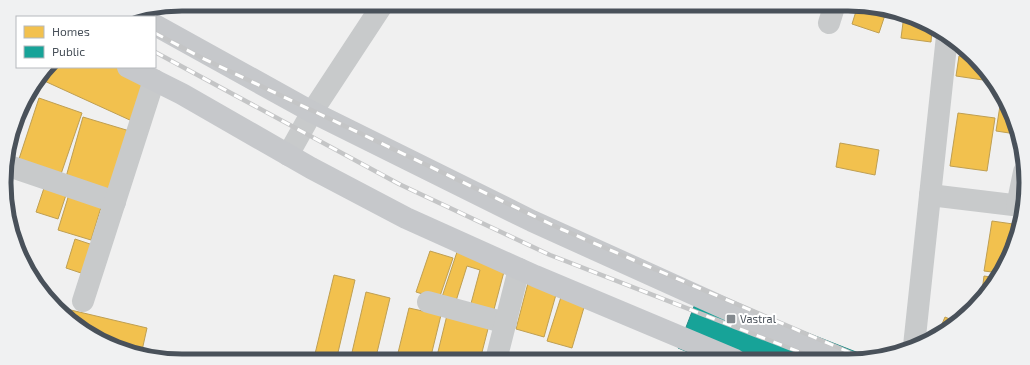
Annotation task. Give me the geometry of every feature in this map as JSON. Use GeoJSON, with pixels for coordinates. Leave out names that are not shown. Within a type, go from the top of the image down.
{"type":"FeatureCollection","features":[{"type":"Feature","properties":{"kind":"main road"},"geometry":{"type":"LineString","coordinates":[[156,26],[312,112],[532,221],[826,354]]}},
{"type":"Feature","properties":{"kind":"main road"},"geometry":{"type":"LineString","coordinates":[[130,68],[182,94],[288,155],[406,218],[519,269],[721,354]]}},
{"type":"Feature","properties":{"kind":"street"},"geometry":{"type":"LineString","coordinates":[[288,155],[312,112],[378,11]]}},
{"type":"Feature","properties":{"kind":"street"},"geometry":{"type":"LineString","coordinates":[[915,340],[930,195],[950,45]]}},
{"type":"Feature","properties":{"kind":"street"},"geometry":{"type":"LineString","coordinates":[[84,301],[154,80]]}},
{"type":"Feature","properties":{"kind":"street"},"geometry":{"type":"LineString","coordinates":[[11,167],[115,202]]}},
{"type":"Feature","properties":{"kind":"street"},"geometry":{"type":"LineString","coordinates":[[930,195],[1018,206]]}},
{"type":"Feature","properties":{"kind":"street"},"geometry":{"type":"LineString","coordinates":[[498,354],[519,269]]}},
{"type":"Feature","properties":{"kind":"street"},"geometry":{"type":"LineString","coordinates":[[428,302],[506,323]]}},
{"type":"Feature","properties":{"kind":"building: Homes"},"geometry":{"type":"Polygon","coordinates":[[[856,11],[885,15],[879,33],[852,24],[856,11]]]}},
{"type":"Feature","properties":{"kind":"building: Homes"},"geometry":{"type":"Polygon","coordinates":[[[903,20],[932,33],[931,42],[901,38],[903,20]]]}},
{"type":"Feature","properties":{"kind":"building: Homes"},"geometry":{"type":"Polygon","coordinates":[[[959,56],[964,56],[986,80],[956,76],[959,56]]]}},
{"type":"Feature","properties":{"kind":"building: Homes"},"geometry":{"type":"Polygon","coordinates":[[[55,68],[119,68],[150,82],[132,121],[44,81],[55,68]]]}},
{"type":"Feature","properties":{"kind":"building: Homes"},"geometry":{"type":"Polygon","coordinates":[[[39,98],[82,113],[61,174],[19,159],[39,98]]]}},
{"type":"Feature","properties":{"kind":"building: Homes"},"geometry":{"type":"Polygon","coordinates":[[[1000,105],[1012,133],[996,131],[1000,105]]]}},
{"type":"Feature","properties":{"kind":"building: Homes"},"geometry":{"type":"Polygon","coordinates":[[[958,113],[995,118],[987,171],[950,166],[958,113]]]}},
{"type":"Feature","properties":{"kind":"building: Homes"},"geometry":{"type":"Polygon","coordinates":[[[83,117],[133,132],[115,191],[66,177],[83,117]]]}},
{"type":"Feature","properties":{"kind":"building: Homes"},"geometry":{"type":"Polygon","coordinates":[[[840,143],[879,150],[875,175],[836,167],[840,143]]]}},
{"type":"Feature","properties":{"kind":"building: Homes"},"geometry":{"type":"Polygon","coordinates":[[[46,182],[68,189],[58,219],[36,212],[46,182]]]}},
{"type":"Feature","properties":{"kind":"building: Homes"},"geometry":{"type":"Polygon","coordinates":[[[70,191],[103,201],[91,240],[58,230],[70,191]]]}},
{"type":"Feature","properties":{"kind":"building: Homes"},"geometry":{"type":"Polygon","coordinates":[[[992,221],[1014,224],[1006,248],[993,272],[984,271],[992,221]]]}},
{"type":"Feature","properties":{"kind":"building: Homes"},"geometry":{"type":"Polygon","coordinates":[[[75,239],[96,246],[87,275],[66,268],[75,239]]]}},
{"type":"Feature","properties":{"kind":"building: Homes"},"geometry":{"type":"Polygon","coordinates":[[[459,246],[506,264],[492,317],[469,311],[480,270],[467,266],[456,301],[442,297],[459,246]]]}},
{"type":"Feature","properties":{"kind":"building: Homes"},"geometry":{"type":"Polygon","coordinates":[[[430,251],[453,258],[439,299],[416,292],[430,251]]]}},
{"type":"Feature","properties":{"kind":"building: Homes"},"geometry":{"type":"Polygon","coordinates":[[[334,275],[355,280],[338,354],[315,354],[334,275]]]}},
{"type":"Feature","properties":{"kind":"building: Homes"},"geometry":{"type":"Polygon","coordinates":[[[984,276],[991,277],[984,287],[982,289],[984,276]]]}},
{"type":"Feature","properties":{"kind":"building: Homes"},"geometry":{"type":"Polygon","coordinates":[[[528,283],[557,291],[544,337],[516,329],[528,283]]]}},
{"type":"Feature","properties":{"kind":"building: Homes"},"geometry":{"type":"Polygon","coordinates":[[[366,292],[390,298],[377,354],[352,354],[366,292]]]}},
{"type":"Feature","properties":{"kind":"building: Homes"},"geometry":{"type":"Polygon","coordinates":[[[561,297],[585,304],[572,348],[547,341],[561,297]]]}},
{"type":"Feature","properties":{"kind":"building: Homes"},"geometry":{"type":"Polygon","coordinates":[[[409,308],[441,315],[431,354],[398,354],[409,308]]]}},
{"type":"Feature","properties":{"kind":"building: Homes"},"geometry":{"type":"Polygon","coordinates":[[[67,309],[147,328],[142,349],[117,341],[97,331],[78,319],[67,309]]]}},
{"type":"Feature","properties":{"kind":"building: Homes"},"geometry":{"type":"Polygon","coordinates":[[[448,311],[490,321],[482,354],[437,354],[448,311]]]}},
{"type":"Feature","properties":{"kind":"building: Homes"},"geometry":{"type":"Polygon","coordinates":[[[945,317],[951,320],[943,325],[941,326],[945,317]]]}},
{"type":"Feature","properties":{"kind":"building: Public","name":"Vastral"},"geometry":{"type":"Polygon","coordinates":[[[700,291],[861,354],[693,354],[678,348],[700,291]]]}},
{"type":"Feature","properties":{"kind":"railway"},"geometry":{"type":"LineString","coordinates":[[156,34],[202,58],[561,229],[853,354]]}},
{"type":"Feature","properties":{"kind":"railway"},"geometry":{"type":"LineString","coordinates":[[156,53],[399,184],[550,255],[805,354]]}},
{"type":"Feature","properties":{"kind":"place","name":"Vastral"},"geometry":{"type":"Point","coordinates":[731,319]}}]}
